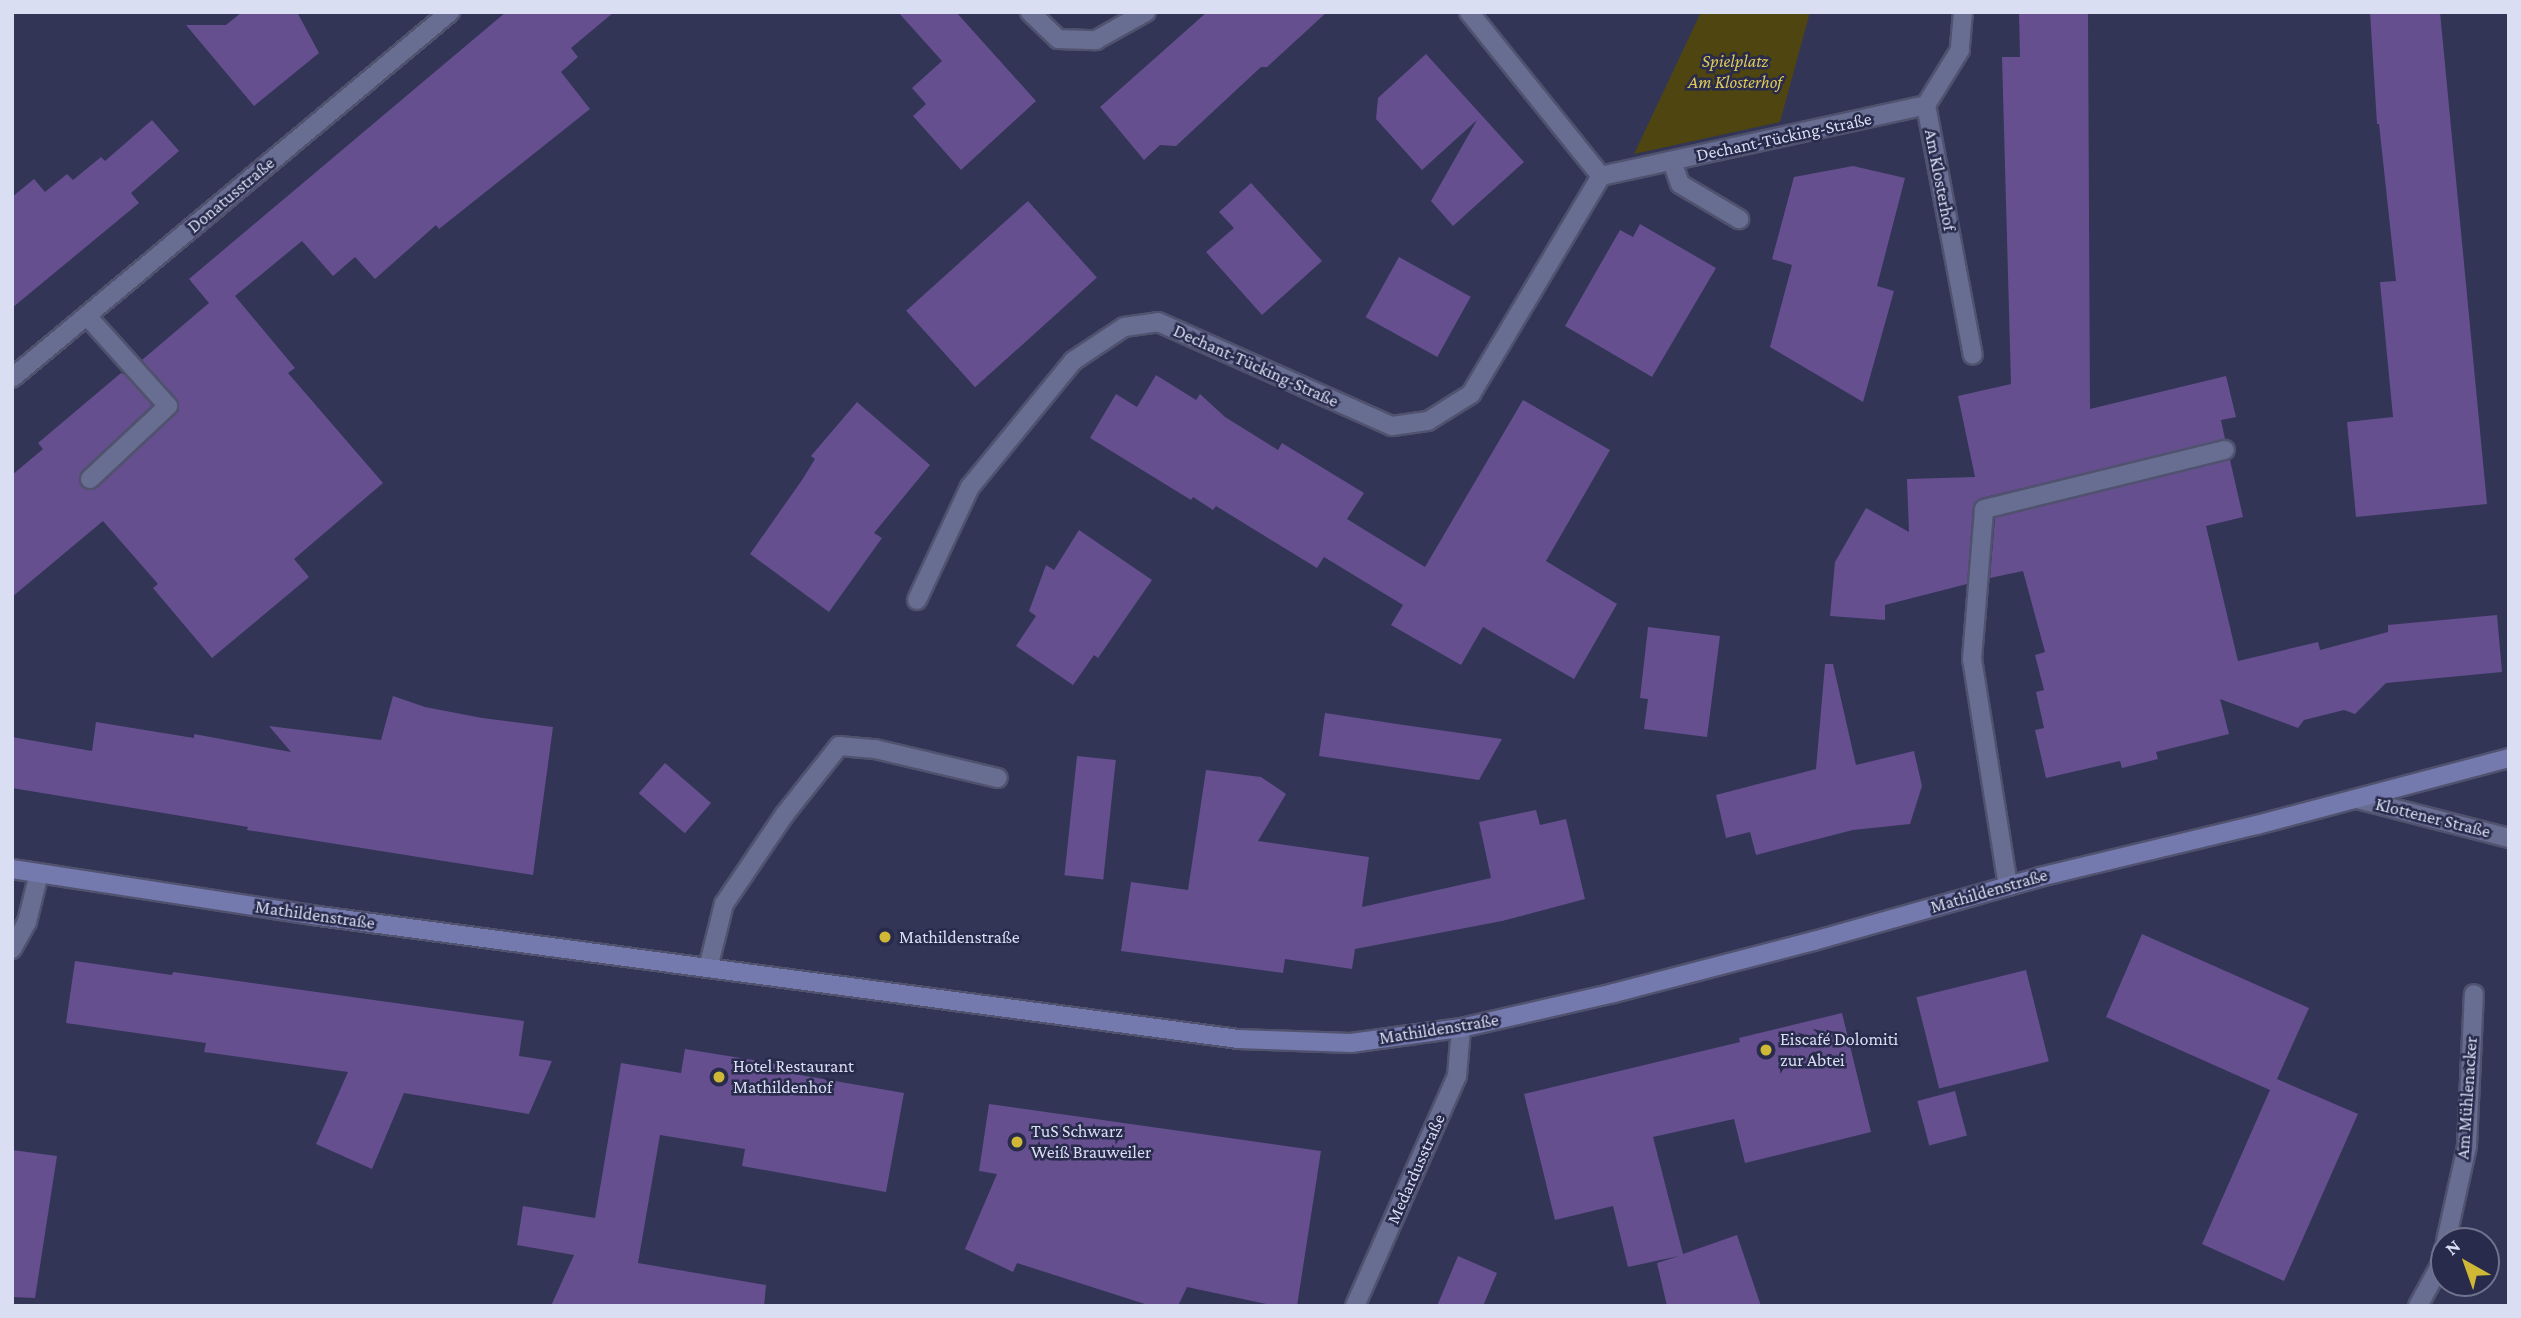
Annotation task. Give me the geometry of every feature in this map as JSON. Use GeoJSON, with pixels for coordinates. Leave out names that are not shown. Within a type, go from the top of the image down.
{"type":"FeatureCollection","features":[{"type":"Feature","properties":{"kind":"street","name":"Donatusstraße"},"geometry":{"type":"LineString","coordinates":[[12,379],[450,12]]}},
{"type":"Feature","properties":{"kind":"street"},"geometry":{"type":"LineString","coordinates":[[1030,12],[1058,40],[1096,40],[1146,12]]}},
{"type":"Feature","properties":{"kind":"street"},"geometry":{"type":"LineString","coordinates":[[1469,12],[1601,176]]}},
{"type":"Feature","properties":{"kind":"street","name":"Am Klosterhof"},"geometry":{"type":"LineString","coordinates":[[1963,12],[1960,50],[1926,105],[1973,355]]}},
{"type":"Feature","properties":{"kind":"street","name":"Dechant-Tücking-Straße"},"geometry":{"type":"LineString","coordinates":[[918,600],[970,487],[1073,361],[1125,327],[1158,322],[1392,426],[1428,421],[1471,394],[1601,176],[1926,105]]}},
{"type":"Feature","properties":{"kind":"street"},"geometry":{"type":"LineString","coordinates":[[1672,161],[1679,184],[1740,219]]}},
{"type":"Feature","properties":{"kind":"street"},"geometry":{"type":"LineString","coordinates":[[88,316],[168,406],[90,479]]}},
{"type":"Feature","properties":{"kind":"street"},"geometry":{"type":"LineString","coordinates":[[2008,886],[1972,659],[1984,509],[2225,450]]}},
{"type":"Feature","properties":{"kind":"street"},"geometry":{"type":"LineString","coordinates":[[708,968],[724,904],[785,814],[839,746],[875,749],[998,778]]}},
{"type":"Feature","properties":{"kind":"street","name":"Mathildenstraße"},"geometry":{"type":"LineString","coordinates":[[12,869],[332,918],[1238,1039],[1351,1043],[1461,1028],[1814,941],[2008,886],[2509,758]]}},
{"type":"Feature","properties":{"kind":"street","name":"Klottener Straße"},"geometry":{"type":"LineString","coordinates":[[2357,799],[2509,838]]}},
{"type":"Feature","properties":{"kind":"street"},"geometry":{"type":"LineString","coordinates":[[12,949],[27,922],[39,873]]}},
{"type":"Feature","properties":{"kind":"street","name":"Am Mühlenacker"},"geometry":{"type":"LineString","coordinates":[[2449,1227],[2467,1146],[2474,994]]}},
{"type":"Feature","properties":{"kind":"street","name":"Medardusstraße"},"geometry":{"type":"LineString","coordinates":[[1355,1306],[1457,1076],[1461,1028]]}},
{"type":"Feature","properties":{"kind":"street"},"geometry":{"type":"LineString","coordinates":[[2418,1306],[2430,1284]]}},
{"type":"Feature","properties":{"kind":"green space","name":"Spielplatz Am Klosterhof"},"geometry":{"type":"Polygon","coordinates":[[[1701,12],[1810,12],[1780,122],[1634,154],[1701,12]]]}},
{"type":"Feature","properties":{"kind":"building"},"geometry":{"type":"Polygon","coordinates":[[[242,12],[297,12],[319,53],[254,106],[186,25],[226,25],[242,12]]]}},
{"type":"Feature","properties":{"kind":"building"},"geometry":{"type":"Polygon","coordinates":[[[506,12],[614,12],[571,48],[578,57],[561,72],[590,109],[439,229],[436,225],[375,279],[355,257],[333,276],[302,241],[235,296],[295,368],[288,373],[383,483],[294,559],[309,577],[212,658],[153,588],[158,584],[103,521],[12,597],[12,475],[43,449],[38,443],[121,373],[125,375],[152,405],[82,471],[79,481],[82,487],[92,490],[98,487],[179,410],[176,398],[142,360],[209,303],[189,279],[506,12]]]}},
{"type":"Feature","properties":{"kind":"building"},"geometry":{"type":"Polygon","coordinates":[[[898,12],[956,12],[1036,101],[961,170],[913,116],[926,104],[912,88],[942,61],[898,12]]]}},
{"type":"Feature","properties":{"kind":"building"},"geometry":{"type":"Polygon","coordinates":[[[1207,12],[1327,12],[1267,67],[1261,67],[1176,146],[1160,145],[1144,160],[1100,107],[1207,12]]]}},
{"type":"Feature","properties":{"kind":"building"},"geometry":{"type":"Polygon","coordinates":[[[2019,12],[2088,12],[2090,409],[2226,376],[2236,417],[2221,420],[2225,439],[1981,498],[1973,508],[1967,584],[1885,605],[1885,620],[1830,616],[1835,562],[1866,508],[1909,532],[1907,479],[1975,477],[1958,396],[2011,384],[2002,57],[2020,57],[2019,12]]]}},
{"type":"Feature","properties":{"kind":"building"},"geometry":{"type":"Polygon","coordinates":[[[2370,12],[2440,12],[2487,504],[2356,517],[2347,422],[2393,417],[2380,282],[2396,281],[2377,124],[2370,12]]]}},
{"type":"Feature","properties":{"kind":"building"},"geometry":{"type":"Polygon","coordinates":[[[1426,54],[1524,162],[1453,226],[1431,201],[1477,120],[1422,170],[1376,119],[1378,98],[1426,54]]]}},
{"type":"Feature","properties":{"kind":"building"},"geometry":{"type":"Polygon","coordinates":[[[152,120],[179,151],[131,193],[139,203],[12,308],[12,197],[34,179],[45,192],[67,174],[73,180],[101,157],[105,161],[152,120]]]}},
{"type":"Feature","properties":{"kind":"building"},"geometry":{"type":"Polygon","coordinates":[[[1853,166],[1905,178],[1877,286],[1894,291],[1863,402],[1770,347],[1792,265],[1772,259],[1794,177],[1853,166]]]}},
{"type":"Feature","properties":{"kind":"building"},"geometry":{"type":"Polygon","coordinates":[[[1251,183],[1322,261],[1262,315],[1206,252],[1234,228],[1219,212],[1251,183]]]}},
{"type":"Feature","properties":{"kind":"building"},"geometry":{"type":"Polygon","coordinates":[[[1028,201],[1097,278],[975,387],[906,311],[1028,201]]]}},
{"type":"Feature","properties":{"kind":"building"},"geometry":{"type":"Polygon","coordinates":[[[1640,224],[1716,268],[1652,377],[1565,326],[1620,230],[1633,237],[1640,224]]]}},
{"type":"Feature","properties":{"kind":"building"},"geometry":{"type":"Polygon","coordinates":[[[1399,257],[1471,297],[1437,357],[1366,317],[1399,257]]]}},
{"type":"Feature","properties":{"kind":"building"},"geometry":{"type":"Polygon","coordinates":[[[1156,375],[1196,400],[1200,394],[1225,417],[1278,450],[1282,443],[1364,493],[1347,519],[1425,567],[1523,400],[1610,450],[1546,561],[1617,604],[1574,679],[1483,627],[1461,665],[1391,625],[1403,605],[1324,557],[1317,568],[1216,506],[1213,510],[1193,497],[1191,500],[1090,438],[1116,394],[1137,407],[1156,375]]]}},
{"type":"Feature","properties":{"kind":"building"},"geometry":{"type":"Polygon","coordinates":[[[857,402],[930,465],[874,533],[882,538],[829,612],[750,554],[802,480],[815,459],[811,456],[857,402]]]}},
{"type":"Feature","properties":{"kind":"building"},"geometry":{"type":"Polygon","coordinates":[[[2230,460],[2243,517],[2206,526],[2238,661],[2318,642],[2320,650],[2388,632],[2388,625],[2497,615],[2502,672],[2386,683],[2355,714],[2344,710],[2304,720],[2298,728],[2220,699],[2229,734],[2156,752],[2158,759],[2122,768],[2120,761],[2046,778],[2035,730],[2044,728],[2036,692],[2044,690],[2035,655],[2045,652],[2023,571],[1990,578],[1995,518],[2230,460]]]}},
{"type":"Feature","properties":{"kind":"building"},"geometry":{"type":"Polygon","coordinates":[[[1079,530],[1152,580],[1098,658],[1094,655],[1073,685],[1016,646],[1036,616],[1029,611],[1046,565],[1054,570],[1079,530]]]}},
{"type":"Feature","properties":{"kind":"building"},"geometry":{"type":"Polygon","coordinates":[[[1648,627],[1720,636],[1707,737],[1644,729],[1648,699],[1640,698],[1648,627]]]}},
{"type":"Feature","properties":{"kind":"building"},"geometry":{"type":"Polygon","coordinates":[[[1825,664],[1833,664],[1856,765],[1914,751],[1922,786],[1910,824],[1853,830],[1756,855],[1750,832],[1726,838],[1716,795],[1816,769],[1825,664]]]}},
{"type":"Feature","properties":{"kind":"building"},"geometry":{"type":"Polygon","coordinates":[[[393,696],[425,707],[553,727],[533,875],[247,830],[248,827],[12,788],[12,737],[92,751],[96,722],[194,738],[194,734],[291,752],[269,726],[381,740],[393,696]]]}},
{"type":"Feature","properties":{"kind":"building"},"geometry":{"type":"Polygon","coordinates":[[[1325,713],[1502,739],[1479,780],[1319,756],[1325,713]]]}},
{"type":"Feature","properties":{"kind":"building"},"geometry":{"type":"Polygon","coordinates":[[[1077,756],[1116,760],[1103,879],[1064,875],[1077,756]]]}},
{"type":"Feature","properties":{"kind":"building"},"geometry":{"type":"Polygon","coordinates":[[[665,763],[711,803],[685,833],[639,793],[665,763]]]}},
{"type":"Feature","properties":{"kind":"building"},"geometry":{"type":"Polygon","coordinates":[[[1206,770],[1261,777],[1286,794],[1258,841],[1369,857],[1362,907],[1491,878],[1479,822],[1536,810],[1540,825],[1566,819],[1585,899],[1502,921],[1355,949],[1352,969],[1285,959],[1283,973],[1121,951],[1131,882],[1188,890],[1206,770]]]}},
{"type":"Feature","properties":{"kind":"building"},"geometry":{"type":"Polygon","coordinates":[[[2142,934],[2309,1008],[2277,1079],[2358,1114],[2284,1281],[2202,1244],[2270,1090],[2106,1017],[2142,934]]]}},
{"type":"Feature","properties":{"kind":"building"},"geometry":{"type":"Polygon","coordinates":[[[75,961],[524,1021],[519,1056],[552,1061],[529,1114],[404,1093],[372,1169],[316,1144],[348,1072],[204,1052],[206,1043],[66,1023],[75,961]]]}},
{"type":"Feature","properties":{"kind":"building"},"geometry":{"type":"Polygon","coordinates":[[[2026,970],[2049,1061],[1939,1089],[1916,997],[2026,970]]]}},
{"type":"Feature","properties":{"kind":"building"},"geometry":{"type":"Polygon","coordinates":[[[1842,1013],[1871,1132],[1745,1163],[1734,1119],[1653,1137],[1683,1254],[1737,1235],[1761,1306],[1667,1306],[1657,1263],[1679,1256],[1628,1267],[1613,1206],[1555,1220],[1524,1094],[1740,1042],[1739,1038],[1842,1013]]]}},
{"type":"Feature","properties":{"kind":"building"},"geometry":{"type":"Polygon","coordinates":[[[685,1049],[784,1065],[783,1072],[904,1093],[886,1192],[742,1166],[745,1149],[660,1135],[638,1263],[766,1285],[764,1306],[551,1306],[574,1255],[517,1245],[523,1206],[595,1218],[621,1063],[681,1073],[685,1049]]]}},
{"type":"Feature","properties":{"kind":"building"},"geometry":{"type":"Polygon","coordinates":[[[1955,1091],[1967,1135],[1929,1146],[1917,1101],[1955,1091]]]}},
{"type":"Feature","properties":{"kind":"building"},"geometry":{"type":"Polygon","coordinates":[[[989,1104],[1321,1151],[1297,1306],[1276,1306],[1187,1287],[1178,1306],[1151,1306],[1017,1263],[1013,1272],[965,1249],[997,1174],[979,1171],[989,1104]]]}},
{"type":"Feature","properties":{"kind":"building"},"geometry":{"type":"Polygon","coordinates":[[[12,1150],[57,1156],[35,1298],[12,1297],[12,1150]]]}},
{"type":"Feature","properties":{"kind":"building"},"geometry":{"type":"Polygon","coordinates":[[[1458,1256],[1497,1273],[1483,1306],[1437,1306],[1458,1256]]]}},
{"type":"Feature","properties":{"kind":"place","name":"Mathildenstraße"},"geometry":{"type":"Point","coordinates":[885,937]}},
{"type":"Feature","properties":{"kind":"place","name":"Eiscafé Dolomiti zur Abtei"},"geometry":{"type":"Point","coordinates":[1766,1050]}},
{"type":"Feature","properties":{"kind":"place","name":"Hotel Restaurant Mathildenhof"},"geometry":{"type":"Point","coordinates":[719,1077]}},
{"type":"Feature","properties":{"kind":"place","name":"TuS Schwarz Weiß Brauweiler"},"geometry":{"type":"Point","coordinates":[1017,1142]}}]}
